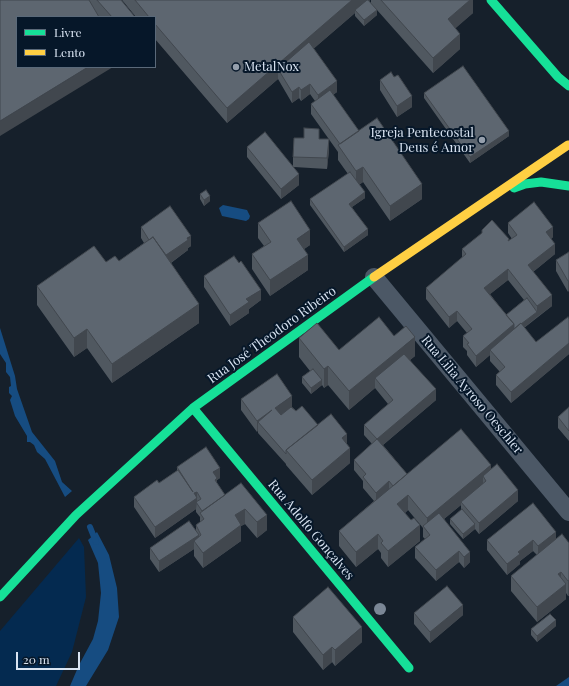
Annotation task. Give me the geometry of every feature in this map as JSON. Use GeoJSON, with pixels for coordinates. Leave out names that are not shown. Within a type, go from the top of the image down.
{"type":"FeatureCollection","features":[{"type":"Feature","properties":{"kind":"main road"},"geometry":{"type":"LineString","coordinates":[[491,0],[558,77],[569,86]]}},
{"type":"Feature","properties":{"kind":"main road"},"geometry":{"type":"LineString","coordinates":[[558,77],[566,97]]}},
{"type":"Feature","properties":{"kind":"main road"},"geometry":{"type":"LineString","coordinates":[[569,144],[569,156]]}},
{"type":"Feature","properties":{"kind":"main road","name":"Rua José Theodoro Ribeiro"},"geometry":{"type":"LineString","coordinates":[[0,597],[76,515],[193,408],[374,277],[498,194],[569,144]]}},
{"type":"Feature","properties":{"kind":"main road","name":"Rua José Theodoro Ribeiro"},"geometry":{"type":"LineString","coordinates":[[498,194],[525,184],[554,183],[569,186]]}},
{"type":"Feature","properties":{"kind":"main road","name":"Rua Adolfo Gonçalves"},"geometry":{"type":"LineString","coordinates":[[193,408],[409,668]]}},
{"type":"Feature","properties":{"kind":"street","name":"Rua Lilia Ayroso Oeschler"},"geometry":{"type":"LineString","coordinates":[[374,277],[569,512]]}},
{"type":"Feature","properties":{"kind":"shaded area"},"geometry":{"type":"Polygon","coordinates":[[[223,205],[247,210],[250,216],[249,219],[246,221],[222,216],[219,208],[223,205]]]}},
{"type":"Feature","properties":{"kind":"shaded area"},"geometry":{"type":"Polygon","coordinates":[[[0,328],[15,376],[17,389],[32,432],[55,461],[62,482],[72,491],[65,497],[45,459],[37,452],[34,445],[27,442],[27,436],[15,416],[10,400],[12,396],[9,393],[9,387],[11,386],[10,377],[6,372],[6,363],[0,354],[0,328]]]}},
{"type":"Feature","properties":{"kind":"shaded area"},"geometry":{"type":"Polygon","coordinates":[[[97,532],[109,555],[117,588],[119,617],[108,650],[86,686],[70,686],[93,639],[98,621],[101,593],[98,563],[88,540],[97,532]]]}},
{"type":"Feature","properties":{"kind":"shaded area"},"geometry":{"type":"Polygon","coordinates":[[[79,538],[84,547],[86,597],[72,652],[56,686],[0,686],[0,631],[79,538]]]}},
{"type":"Feature","properties":{"kind":"shaded area"},"geometry":{"type":"Polygon","coordinates":[[[569,677],[569,686],[556,686],[569,677]]]}},
{"type":"Feature","properties":{"kind":"building"},"geometry":{"type":"Polygon","coordinates":[[[0,0],[89,0],[98,16],[16,16],[16,68],[86,68],[0,121],[0,0]]]}},
{"type":"Feature","properties":{"kind":"building"},"geometry":{"type":"Polygon","coordinates":[[[97,0],[121,0],[134,16],[111,16],[97,0]]]}},
{"type":"Feature","properties":{"kind":"building","name":"MetalNox"},"geometry":{"type":"Polygon","coordinates":[[[135,0],[352,0],[227,108],[156,25],[156,16],[148,16],[135,0]]]}},
{"type":"Feature","properties":{"kind":"building"},"geometry":{"type":"Polygon","coordinates":[[[367,0],[377,10],[364,20],[355,10],[367,0]]]}},
{"type":"Feature","properties":{"kind":"building"},"geometry":{"type":"Polygon","coordinates":[[[381,0],[470,0],[448,19],[460,34],[433,58],[381,0]]]}},
{"type":"Feature","properties":{"kind":"building"},"geometry":{"type":"Polygon","coordinates":[[[309,42],[337,81],[318,95],[310,84],[301,90],[299,87],[292,92],[278,69],[309,42]]]}},
{"type":"Feature","properties":{"kind":"building"},"geometry":{"type":"Polygon","coordinates":[[[463,66],[509,131],[470,157],[424,93],[463,66]]]}},
{"type":"Feature","properties":{"kind":"building"},"geometry":{"type":"Polygon","coordinates":[[[391,72],[394,77],[398,75],[412,96],[397,106],[380,80],[391,72]]]}},
{"type":"Feature","properties":{"kind":"building"},"geometry":{"type":"Polygon","coordinates":[[[330,90],[359,131],[340,144],[311,104],[330,90]]]}},
{"type":"Feature","properties":{"kind":"building"},"geometry":{"type":"Polygon","coordinates":[[[377,118],[422,184],[390,206],[363,167],[356,171],[338,145],[377,118]]]}},
{"type":"Feature","properties":{"kind":"building"},"geometry":{"type":"Polygon","coordinates":[[[304,128],[319,129],[319,139],[329,139],[327,158],[293,157],[294,138],[304,138],[304,128]]]}},
{"type":"Feature","properties":{"kind":"building"},"geometry":{"type":"Polygon","coordinates":[[[265,132],[299,174],[281,189],[247,147],[265,132]]]}},
{"type":"Feature","properties":{"kind":"building"},"geometry":{"type":"Polygon","coordinates":[[[350,172],[365,192],[349,204],[368,229],[344,247],[310,199],[350,172]]]}},
{"type":"Feature","properties":{"kind":"building"},"geometry":{"type":"Polygon","coordinates":[[[206,190],[210,196],[204,200],[200,194],[206,190]]]}},
{"type":"Feature","properties":{"kind":"building"},"geometry":{"type":"Polygon","coordinates":[[[291,201],[310,230],[297,239],[308,255],[270,280],[252,254],[271,242],[258,223],[291,201]]]}},
{"type":"Feature","properties":{"kind":"building"},"geometry":{"type":"Polygon","coordinates":[[[534,202],[553,227],[546,232],[555,244],[528,265],[552,295],[537,306],[508,269],[484,288],[514,324],[476,356],[467,344],[469,343],[463,336],[472,329],[457,311],[449,317],[426,288],[466,254],[462,249],[482,233],[482,230],[492,220],[509,239],[508,241],[517,235],[508,223],[534,202]]]}},
{"type":"Feature","properties":{"kind":"building"},"geometry":{"type":"Polygon","coordinates":[[[170,206],[191,236],[187,238],[188,240],[166,255],[153,237],[149,240],[141,227],[170,206]]]}},
{"type":"Feature","properties":{"kind":"building"},"geometry":{"type":"Polygon","coordinates":[[[153,237],[199,304],[112,364],[87,329],[74,338],[37,286],[94,246],[106,262],[115,256],[119,261],[153,237]]]}},
{"type":"Feature","properties":{"kind":"building"},"geometry":{"type":"Polygon","coordinates":[[[569,252],[569,281],[568,281],[556,260],[569,252]]]}},
{"type":"Feature","properties":{"kind":"building"},"geometry":{"type":"Polygon","coordinates":[[[234,256],[239,263],[241,261],[261,290],[246,299],[249,302],[230,315],[204,276],[234,256]]]}},
{"type":"Feature","properties":{"kind":"building"},"geometry":{"type":"Polygon","coordinates":[[[527,298],[537,312],[514,329],[514,324],[506,315],[527,298]]]}},
{"type":"Feature","properties":{"kind":"building"},"geometry":{"type":"Polygon","coordinates":[[[379,317],[394,336],[406,326],[415,337],[349,391],[328,366],[324,369],[299,338],[317,323],[339,350],[379,317]]]}},
{"type":"Feature","properties":{"kind":"building"},"geometry":{"type":"Polygon","coordinates":[[[568,317],[569,343],[511,392],[496,375],[505,367],[490,350],[521,323],[536,342],[568,317]]]}},
{"type":"Feature","properties":{"kind":"building"},"geometry":{"type":"Polygon","coordinates":[[[404,354],[436,389],[377,439],[364,425],[393,400],[375,378],[404,354]]]}},
{"type":"Feature","properties":{"kind":"building"},"geometry":{"type":"Polygon","coordinates":[[[313,369],[322,380],[311,388],[302,377],[313,369]]]}},
{"type":"Feature","properties":{"kind":"building"},"geometry":{"type":"Polygon","coordinates":[[[277,374],[292,396],[275,408],[281,415],[291,407],[296,411],[302,406],[318,425],[286,450],[286,454],[258,422],[272,410],[257,421],[241,399],[277,374]]]}},
{"type":"Feature","properties":{"kind":"building"},"geometry":{"type":"Polygon","coordinates":[[[569,407],[569,431],[558,417],[569,407]]]}},
{"type":"Feature","properties":{"kind":"building"},"geometry":{"type":"Polygon","coordinates":[[[331,414],[347,434],[342,438],[350,448],[312,480],[286,450],[331,414]]]}},
{"type":"Feature","properties":{"kind":"building"},"geometry":{"type":"Polygon","coordinates":[[[461,429],[491,465],[427,518],[408,495],[397,504],[411,520],[414,518],[420,525],[388,551],[381,543],[383,541],[378,534],[356,552],[339,531],[461,429]]]}},
{"type":"Feature","properties":{"kind":"building"},"geometry":{"type":"Polygon","coordinates":[[[377,439],[407,474],[393,486],[389,481],[376,493],[363,477],[366,474],[354,460],[377,439]]]}},
{"type":"Feature","properties":{"kind":"building"},"geometry":{"type":"Polygon","coordinates":[[[206,447],[220,468],[213,472],[217,478],[215,480],[225,495],[202,511],[196,502],[201,499],[197,492],[194,493],[197,498],[155,527],[134,497],[157,480],[159,483],[178,470],[193,492],[177,467],[206,447]]]}},
{"type":"Feature","properties":{"kind":"building"},"geometry":{"type":"Polygon","coordinates":[[[497,464],[518,490],[479,523],[461,502],[486,481],[483,476],[497,464]]]}},
{"type":"Feature","properties":{"kind":"building"},"geometry":{"type":"Polygon","coordinates":[[[241,483],[267,515],[257,522],[245,509],[235,515],[241,525],[203,553],[194,541],[201,535],[196,525],[204,519],[200,513],[241,483]]]}},
{"type":"Feature","properties":{"kind":"building"},"geometry":{"type":"Polygon","coordinates":[[[533,503],[556,532],[538,546],[533,540],[518,552],[520,554],[507,564],[487,540],[533,503]]]}},
{"type":"Feature","properties":{"kind":"building"},"geometry":{"type":"Polygon","coordinates":[[[462,509],[475,524],[463,534],[450,519],[462,509]]]}},
{"type":"Feature","properties":{"kind":"building"},"geometry":{"type":"Polygon","coordinates":[[[439,513],[470,552],[464,557],[459,551],[436,570],[415,547],[430,535],[423,526],[439,513]]]}},
{"type":"Feature","properties":{"kind":"building"},"geometry":{"type":"Polygon","coordinates":[[[189,521],[199,535],[159,561],[150,548],[189,521]]]}},
{"type":"Feature","properties":{"kind":"building"},"geometry":{"type":"Polygon","coordinates":[[[562,534],[569,543],[569,580],[568,581],[561,572],[558,574],[566,584],[537,607],[511,576],[562,534]]]}},
{"type":"Feature","properties":{"kind":"building"},"geometry":{"type":"Polygon","coordinates":[[[447,586],[463,605],[430,632],[414,613],[447,586]]]}},
{"type":"Feature","properties":{"kind":"building"},"geometry":{"type":"Polygon","coordinates":[[[328,587],[362,627],[335,650],[332,647],[323,655],[293,617],[328,587]]]}},
{"type":"Feature","properties":{"kind":"building"},"geometry":{"type":"Polygon","coordinates":[[[550,614],[556,620],[537,636],[531,629],[550,614]]]}},
{"type":"Feature","properties":{"kind":"waterway"},"geometry":{"type":"LineString","coordinates":[[90,527],[96,542]]}},
{"type":"Feature","properties":{"kind":"traffic: fast"},"geometry":{"type":"LineString","coordinates":[[491,0],[558,77],[569,86]]}},
{"type":"Feature","properties":{"kind":"traffic: fast"},"geometry":{"type":"LineString","coordinates":[[514,188],[525,184],[541,182],[569,186]]}},
{"type":"Feature","properties":{"kind":"traffic: fast"},"geometry":{"type":"LineString","coordinates":[[0,597],[76,515],[193,408],[374,277]]}},
{"type":"Feature","properties":{"kind":"traffic: fast"},"geometry":{"type":"LineString","coordinates":[[193,408],[409,668]]}},
{"type":"Feature","properties":{"kind":"traffic: slow"},"geometry":{"type":"LineString","coordinates":[[374,277],[568,145]]}},
{"type":"Feature","properties":{"kind":"place","name":"MetalNox"},"geometry":{"type":"Point","coordinates":[236,67]}},
{"type":"Feature","properties":{"kind":"place","name":"Igreja Pentecostal Deus é Amor"},"geometry":{"type":"Point","coordinates":[482,140]}}]}
